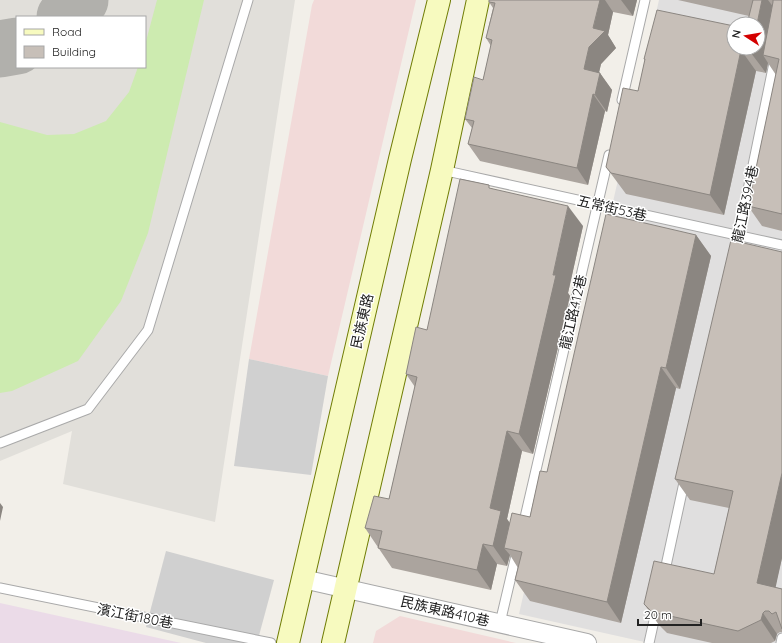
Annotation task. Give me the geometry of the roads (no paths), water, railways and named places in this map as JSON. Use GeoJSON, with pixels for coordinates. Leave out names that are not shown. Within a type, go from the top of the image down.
{"type":"FeatureCollection","features":[{"type":"Feature","properties":{"kind":"street","name":"民族東路"},"geometry":{"type":"LineString","coordinates":[[288,643],[400,159],[439,0]]}},
{"type":"Feature","properties":{"kind":"street"},"geometry":{"type":"LineString","coordinates":[[333,643],[370,476],[442,170],[478,0]]}},
{"type":"Feature","properties":{"kind":"street","name":"民族東路410巷"},"geometry":{"type":"LineString","coordinates":[[303,579],[587,643]]}},
{"type":"Feature","properties":{"kind":"lane"},"geometry":{"type":"LineString","coordinates":[[0,443],[88,409],[148,330],[248,0]]}},
{"type":"Feature","properties":{"kind":"lane"},"geometry":{"type":"LineString","coordinates":[[621,106],[645,0]]}},
{"type":"Feature","properties":{"kind":"lane","name":"龍江路394巷"},"geometry":{"type":"LineString","coordinates":[[734,259],[776,53]]}},
{"type":"Feature","properties":{"kind":"lane","name":"龍江路412巷"},"geometry":{"type":"LineString","coordinates":[[500,623],[612,144]]}},
{"type":"Feature","properties":{"kind":"lane","name":"五常街53巷"},"geometry":{"type":"LineString","coordinates":[[442,170],[782,245]]}},
{"type":"Feature","properties":{"kind":"lane"},"geometry":{"type":"LineString","coordinates":[[663,582],[688,466]]}},
{"type":"Feature","properties":{"kind":"lane","name":"濱江街180巷"},"geometry":{"type":"LineString","coordinates":[[0,588],[271,643]]}},
{"type":"Feature","properties":{"kind":"lane"},"geometry":{"type":"LineString","coordinates":[[649,643],[659,597]]}},
{"type":"Feature","properties":{"kind":"lane"},"geometry":{"type":"LineString","coordinates":[[781,643],[782,638]]}}]}
